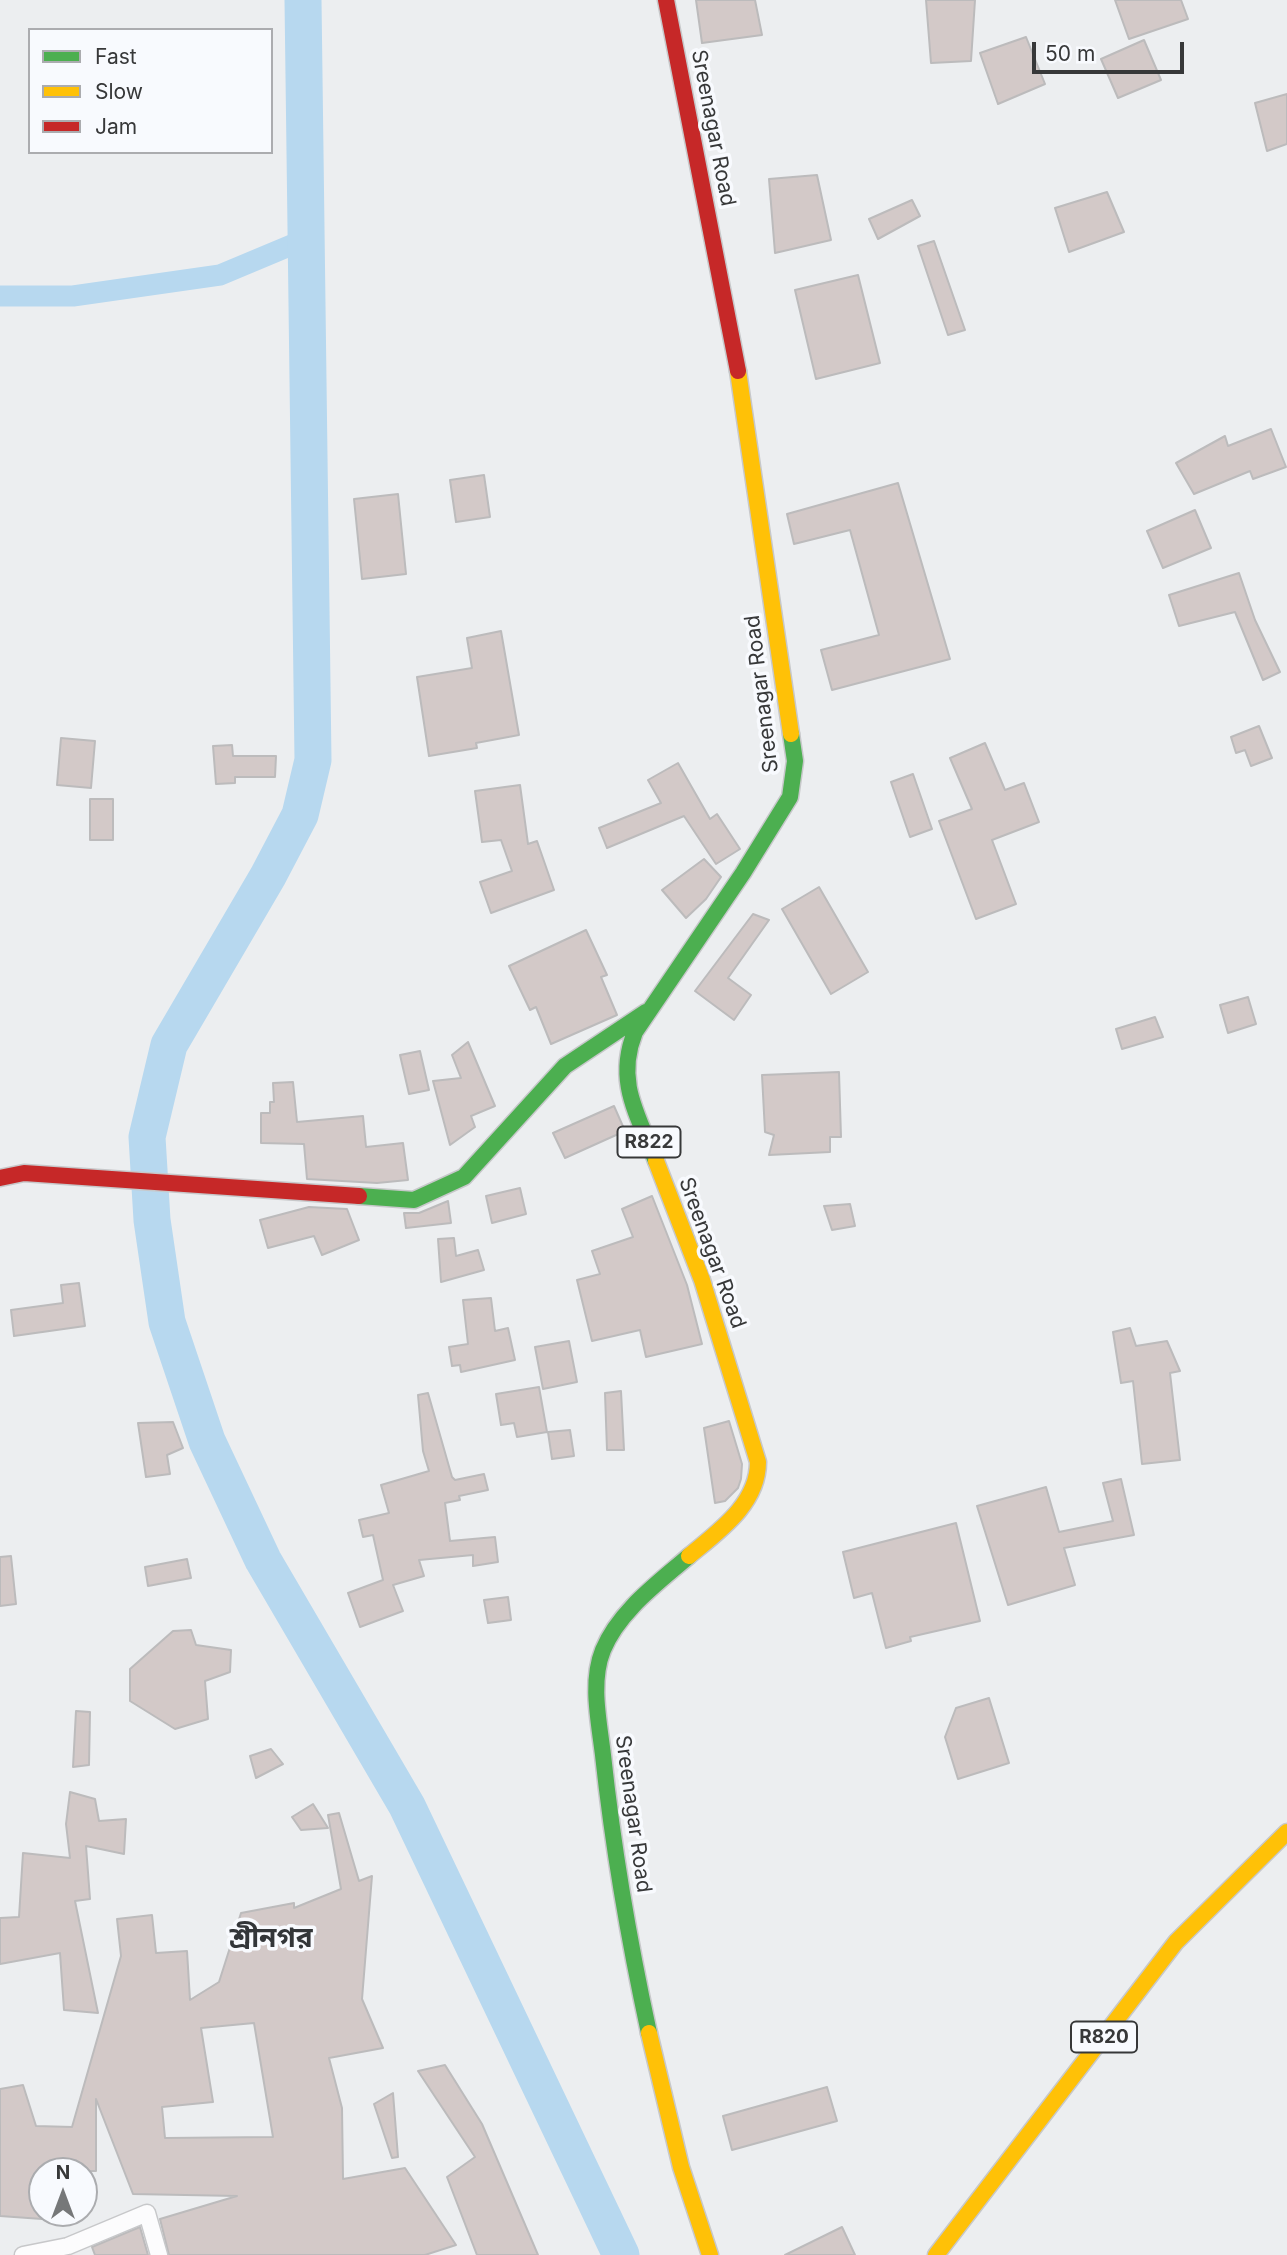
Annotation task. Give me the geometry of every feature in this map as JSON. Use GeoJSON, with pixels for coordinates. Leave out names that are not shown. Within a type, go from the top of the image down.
{"type":"FeatureCollection","features":[{"type":"Feature","properties":{"kind":"main road","name":"Sreenagar Road"},"geometry":{"type":"LineString","coordinates":[[666,0],[745,406],[795,761],[790,797],[743,873],[646,1012],[627,1052],[625,1072],[629,1090],[702,1280],[758,1462],[757,1480],[752,1495],[720,1529],[639,1601],[607,1640],[600,1662],[597,1691],[611,1826],[632,1951],[657,2074],[693,2210],[710,2255]]}},
{"type":"Feature","properties":{"kind":"main road"},"geometry":{"type":"LineString","coordinates":[[0,1178],[24,1173],[281,1193],[414,1199],[464,1177],[565,1066],[646,1012]]}},
{"type":"Feature","properties":{"kind":"main road","name":"R820"},"geometry":{"type":"LineString","coordinates":[[936,2255],[1176,1942],[1287,1832]]}},
{"type":"Feature","properties":{"kind":"street"},"geometry":{"type":"LineString","coordinates":[[23,2255],[68,2246],[147,2213],[159,2255]]}},
{"type":"Feature","properties":{"kind":"building"},"geometry":{"type":"Polygon","coordinates":[[[696,0],[755,0],[762,35],[702,43],[696,0]]]}},
{"type":"Feature","properties":{"kind":"building"},"geometry":{"type":"Polygon","coordinates":[[[926,0],[975,0],[971,61],[931,63],[926,0]]]}},
{"type":"Feature","properties":{"kind":"building"},"geometry":{"type":"Polygon","coordinates":[[[1115,0],[1181,0],[1188,19],[1129,39],[1115,0]]]}},
{"type":"Feature","properties":{"kind":"building"},"geometry":{"type":"Polygon","coordinates":[[[1026,37],[1045,84],[998,104],[980,53],[1026,37]]]}},
{"type":"Feature","properties":{"kind":"building"},"geometry":{"type":"Polygon","coordinates":[[[1144,40],[1161,80],[1118,98],[1101,59],[1144,40]]]}},
{"type":"Feature","properties":{"kind":"building"},"geometry":{"type":"Polygon","coordinates":[[[1287,94],[1287,144],[1267,151],[1255,103],[1287,94]]]}},
{"type":"Feature","properties":{"kind":"building"},"geometry":{"type":"Polygon","coordinates":[[[817,175],[831,240],[775,253],[769,179],[817,175]]]}},
{"type":"Feature","properties":{"kind":"building"},"geometry":{"type":"Polygon","coordinates":[[[1107,192],[1124,232],[1069,252],[1055,208],[1107,192]]]}},
{"type":"Feature","properties":{"kind":"building"},"geometry":{"type":"Polygon","coordinates":[[[912,200],[920,216],[878,239],[869,219],[912,200]]]}},
{"type":"Feature","properties":{"kind":"building"},"geometry":{"type":"Polygon","coordinates":[[[934,241],[965,330],[948,335],[918,246],[934,241]]]}},
{"type":"Feature","properties":{"kind":"building"},"geometry":{"type":"Polygon","coordinates":[[[858,275],[880,363],[816,379],[795,290],[858,275]]]}},
{"type":"Feature","properties":{"kind":"building"},"geometry":{"type":"Polygon","coordinates":[[[1271,429],[1286,467],[1253,479],[1250,471],[1194,494],[1176,463],[1225,436],[1228,446],[1271,429]]]}},
{"type":"Feature","properties":{"kind":"building"},"geometry":{"type":"Polygon","coordinates":[[[484,475],[490,517],[456,522],[450,480],[484,475]]]}},
{"type":"Feature","properties":{"kind":"building"},"geometry":{"type":"Polygon","coordinates":[[[898,483],[950,659],[832,690],[821,650],[879,635],[850,530],[794,544],[787,514],[898,483]]]}},
{"type":"Feature","properties":{"kind":"building"},"geometry":{"type":"Polygon","coordinates":[[[398,494],[406,574],[362,579],[354,499],[398,494]]]}},
{"type":"Feature","properties":{"kind":"building"},"geometry":{"type":"Polygon","coordinates":[[[1195,510],[1211,548],[1163,568],[1147,531],[1195,510]]]}},
{"type":"Feature","properties":{"kind":"building"},"geometry":{"type":"Polygon","coordinates":[[[1239,573],[1255,620],[1280,672],[1263,680],[1235,612],[1179,626],[1169,595],[1239,573]]]}},
{"type":"Feature","properties":{"kind":"building"},"geometry":{"type":"Polygon","coordinates":[[[501,631],[519,735],[476,743],[477,748],[429,756],[417,677],[472,668],[467,638],[501,631]]]}},
{"type":"Feature","properties":{"kind":"building"},"geometry":{"type":"Polygon","coordinates":[[[1259,726],[1272,758],[1251,766],[1245,750],[1236,753],[1231,737],[1259,726]]]}},
{"type":"Feature","properties":{"kind":"building"},"geometry":{"type":"Polygon","coordinates":[[[61,738],[95,741],[91,788],[57,785],[61,738]]]}},
{"type":"Feature","properties":{"kind":"building"},"geometry":{"type":"Polygon","coordinates":[[[985,743],[1005,790],[1024,783],[1039,822],[992,840],[1016,904],[976,919],[939,821],[972,809],[950,758],[985,743]]]}},
{"type":"Feature","properties":{"kind":"building"},"geometry":{"type":"Polygon","coordinates":[[[232,745],[233,756],[276,756],[275,777],[235,777],[235,783],[216,784],[213,746],[232,745]]]}},
{"type":"Feature","properties":{"kind":"building"},"geometry":{"type":"Polygon","coordinates":[[[678,763],[710,819],[717,814],[740,849],[716,864],[684,816],[607,848],[599,828],[661,803],[648,780],[678,763]]]}},
{"type":"Feature","properties":{"kind":"building"},"geometry":{"type":"Polygon","coordinates":[[[913,774],[932,829],[910,837],[891,782],[913,774]]]}},
{"type":"Feature","properties":{"kind":"building"},"geometry":{"type":"Polygon","coordinates":[[[520,785],[528,844],[537,841],[554,890],[491,913],[480,882],[512,871],[501,840],[482,842],[475,791],[520,785]]]}},
{"type":"Feature","properties":{"kind":"building"},"geometry":{"type":"Polygon","coordinates":[[[90,799],[113,799],[113,840],[90,840],[90,799]]]}},
{"type":"Feature","properties":{"kind":"building"},"geometry":{"type":"Polygon","coordinates":[[[704,859],[721,877],[706,899],[686,918],[662,890],[704,859]]]}},
{"type":"Feature","properties":{"kind":"building"},"geometry":{"type":"Polygon","coordinates":[[[819,887],[868,972],[831,994],[782,909],[819,887]]]}},
{"type":"Feature","properties":{"kind":"building"},"geometry":{"type":"Polygon","coordinates":[[[753,914],[769,920],[728,978],[751,995],[734,1020],[695,991],[753,914]]]}},
{"type":"Feature","properties":{"kind":"building"},"geometry":{"type":"Polygon","coordinates":[[[586,930],[607,975],[601,977],[617,1015],[551,1044],[536,1007],[530,1010],[509,966],[586,930]]]}},
{"type":"Feature","properties":{"kind":"building"},"geometry":{"type":"Polygon","coordinates":[[[1248,997],[1256,1024],[1228,1033],[1220,1005],[1248,997]]]}},
{"type":"Feature","properties":{"kind":"building"},"geometry":{"type":"Polygon","coordinates":[[[1155,1017],[1163,1037],[1122,1049],[1116,1029],[1155,1017]]]}},
{"type":"Feature","properties":{"kind":"building"},"geometry":{"type":"Polygon","coordinates":[[[468,1042],[495,1106],[471,1116],[475,1127],[450,1145],[433,1081],[461,1078],[452,1055],[468,1042]]]}},
{"type":"Feature","properties":{"kind":"building"},"geometry":{"type":"Polygon","coordinates":[[[420,1051],[429,1090],[409,1094],[400,1055],[420,1051]]]}},
{"type":"Feature","properties":{"kind":"building"},"geometry":{"type":"Polygon","coordinates":[[[839,1072],[841,1137],[830,1137],[830,1152],[769,1155],[774,1135],[765,1132],[762,1075],[839,1072]]]}},
{"type":"Feature","properties":{"kind":"building"},"geometry":{"type":"Polygon","coordinates":[[[293,1082],[297,1122],[363,1116],[366,1147],[403,1143],[408,1180],[377,1183],[307,1179],[304,1144],[261,1143],[261,1113],[270,1113],[270,1102],[274,1102],[273,1083],[293,1082]]]}},
{"type":"Feature","properties":{"kind":"building"},"geometry":{"type":"Polygon","coordinates":[[[614,1106],[625,1131],[565,1158],[553,1133],[614,1106]]]}},
{"type":"Feature","properties":{"kind":"building"},"geometry":{"type":"Polygon","coordinates":[[[520,1188],[526,1214],[492,1223],[486,1196],[520,1188]]]}},
{"type":"Feature","properties":{"kind":"building"},"geometry":{"type":"Polygon","coordinates":[[[652,1196],[687,1285],[702,1344],[646,1357],[640,1330],[592,1341],[577,1280],[600,1274],[592,1251],[633,1237],[622,1209],[652,1196]]]}},
{"type":"Feature","properties":{"kind":"building"},"geometry":{"type":"Polygon","coordinates":[[[448,1201],[451,1223],[406,1228],[404,1213],[419,1213],[448,1201]]]}},
{"type":"Feature","properties":{"kind":"building"},"geometry":{"type":"Polygon","coordinates":[[[850,1204],[855,1226],[832,1230],[824,1206],[850,1204]]]}},
{"type":"Feature","properties":{"kind":"building"},"geometry":{"type":"Polygon","coordinates":[[[309,1207],[347,1209],[359,1240],[322,1255],[314,1236],[268,1248],[260,1220],[309,1207]]]}},
{"type":"Feature","properties":{"kind":"building"},"geometry":{"type":"Polygon","coordinates":[[[454,1238],[456,1256],[478,1250],[484,1270],[441,1282],[438,1239],[454,1238]]]}},
{"type":"Feature","properties":{"kind":"building"},"geometry":{"type":"Polygon","coordinates":[[[79,1283],[85,1326],[14,1336],[11,1310],[63,1303],[61,1285],[79,1283]]]}},
{"type":"Feature","properties":{"kind":"building"},"geometry":{"type":"Polygon","coordinates":[[[491,1298],[495,1331],[508,1328],[515,1360],[461,1372],[460,1365],[452,1366],[449,1347],[468,1344],[463,1300],[491,1298]]]}},
{"type":"Feature","properties":{"kind":"building"},"geometry":{"type":"Polygon","coordinates":[[[1130,1328],[1136,1346],[1167,1341],[1180,1371],[1170,1373],[1180,1460],[1142,1464],[1133,1381],[1121,1383],[1113,1332],[1130,1328]]]}},
{"type":"Feature","properties":{"kind":"building"},"geometry":{"type":"Polygon","coordinates":[[[569,1341],[577,1382],[543,1389],[535,1347],[569,1341]]]}},
{"type":"Feature","properties":{"kind":"building"},"geometry":{"type":"Polygon","coordinates":[[[539,1387],[547,1432],[517,1437],[514,1423],[501,1425],[496,1394],[539,1387]]]}},
{"type":"Feature","properties":{"kind":"building"},"geometry":{"type":"Polygon","coordinates":[[[621,1391],[624,1450],[607,1450],[605,1393],[621,1391]]]}},
{"type":"Feature","properties":{"kind":"building"},"geometry":{"type":"Polygon","coordinates":[[[428,1393],[452,1477],[455,1480],[484,1474],[488,1490],[459,1496],[460,1500],[445,1503],[450,1541],[495,1537],[498,1562],[473,1566],[473,1555],[419,1560],[424,1576],[393,1585],[403,1611],[360,1627],[348,1593],[383,1580],[373,1535],[363,1537],[359,1520],[389,1513],[381,1485],[429,1471],[423,1451],[418,1395],[428,1393]]]}},
{"type":"Feature","properties":{"kind":"building"},"geometry":{"type":"Polygon","coordinates":[[[729,1421],[742,1464],[741,1479],[738,1488],[725,1501],[715,1503],[704,1428],[729,1421]]]}},
{"type":"Feature","properties":{"kind":"building"},"geometry":{"type":"Polygon","coordinates":[[[173,1422],[183,1448],[167,1455],[170,1474],[146,1477],[138,1423],[173,1422]]]}},
{"type":"Feature","properties":{"kind":"building"},"geometry":{"type":"Polygon","coordinates":[[[570,1430],[574,1456],[552,1459],[548,1432],[570,1430]]]}},
{"type":"Feature","properties":{"kind":"building"},"geometry":{"type":"Polygon","coordinates":[[[1121,1479],[1134,1535],[1064,1548],[1075,1585],[1008,1605],[977,1506],[1046,1487],[1059,1532],[1113,1521],[1103,1483],[1121,1479]]]}},
{"type":"Feature","properties":{"kind":"building"},"geometry":{"type":"Polygon","coordinates":[[[956,1523],[980,1621],[910,1637],[911,1641],[886,1648],[872,1593],[854,1598],[843,1552],[956,1523]]]}},
{"type":"Feature","properties":{"kind":"building"},"geometry":{"type":"Polygon","coordinates":[[[11,1556],[16,1604],[0,1606],[0,1557],[11,1556]]]}},
{"type":"Feature","properties":{"kind":"building"},"geometry":{"type":"Polygon","coordinates":[[[187,1559],[191,1578],[148,1586],[145,1567],[187,1559]]]}},
{"type":"Feature","properties":{"kind":"building"},"geometry":{"type":"Polygon","coordinates":[[[508,1597],[511,1620],[488,1623],[484,1600],[508,1597]]]}},
{"type":"Feature","properties":{"kind":"building"},"geometry":{"type":"Polygon","coordinates":[[[191,1630],[196,1645],[231,1650],[230,1672],[205,1681],[208,1719],[175,1729],[130,1701],[130,1669],[173,1631],[191,1630]]]}},
{"type":"Feature","properties":{"kind":"building"},"geometry":{"type":"Polygon","coordinates":[[[989,1698],[1009,1763],[958,1779],[945,1737],[956,1708],[989,1698]]]}},
{"type":"Feature","properties":{"kind":"building"},"geometry":{"type":"Polygon","coordinates":[[[76,1711],[90,1712],[89,1765],[73,1767],[76,1711]]]}},
{"type":"Feature","properties":{"kind":"building"},"geometry":{"type":"Polygon","coordinates":[[[271,1749],[283,1764],[256,1778],[250,1756],[271,1749]]]}},
{"type":"Feature","properties":{"kind":"building"},"geometry":{"type":"Polygon","coordinates":[[[70,1792],[95,1799],[99,1821],[126,1819],[124,1854],[86,1846],[90,1899],[75,1901],[98,2013],[64,2010],[60,1953],[0,1964],[0,1918],[19,1917],[23,1853],[70,1858],[66,1824],[70,1792]]]}},
{"type":"Feature","properties":{"kind":"building"},"geometry":{"type":"Polygon","coordinates":[[[313,1804],[328,1828],[301,1830],[292,1817],[313,1804]]]}},
{"type":"Feature","properties":{"kind":"building"},"geometry":{"type":"Polygon","coordinates":[[[339,1813],[359,1881],[372,1876],[362,1999],[383,2048],[329,2058],[342,2108],[343,2179],[405,2168],[456,2245],[425,2255],[169,2255],[160,2219],[237,2196],[133,2194],[96,2099],[96,2157],[28,2157],[28,2218],[0,2216],[0,2089],[23,2085],[36,2126],[72,2127],[121,1956],[117,1919],[152,1915],[156,1953],[187,1951],[190,2000],[219,1982],[241,1913],[294,1903],[294,1908],[341,1889],[328,1815],[339,1813]],[[254,2023],[201,2028],[213,2102],[162,2107],[165,2138],[273,2137],[254,2023]]]}},
{"type":"Feature","properties":{"kind":"building"},"geometry":{"type":"Polygon","coordinates":[[[445,2065],[482,2124],[538,2255],[477,2255],[447,2177],[475,2157],[418,2071],[445,2065]]]}},
{"type":"Feature","properties":{"kind":"building"},"geometry":{"type":"Polygon","coordinates":[[[827,2087],[837,2121],[732,2150],[723,2116],[827,2087]]]}},
{"type":"Feature","properties":{"kind":"building"},"geometry":{"type":"Polygon","coordinates":[[[393,2093],[398,2157],[392,2158],[374,2104],[393,2093]]]}},
{"type":"Feature","properties":{"kind":"building"},"geometry":{"type":"Polygon","coordinates":[[[140,2227],[148,2255],[95,2255],[92,2247],[140,2227]]]}},
{"type":"Feature","properties":{"kind":"building"},"geometry":{"type":"Polygon","coordinates":[[[842,2227],[855,2255],[785,2255],[842,2227]]]}},
{"type":"Feature","properties":{"kind":"waterway"},"geometry":{"type":"LineString","coordinates":[[303,0],[313,760],[300,815],[268,876],[169,1045],[147,1137],[152,1220],[167,1322],[207,1441],[263,1560],[407,1806],[621,2255]]}},
{"type":"Feature","properties":{"kind":"waterway"},"geometry":{"type":"LineString","coordinates":[[0,296],[73,296],[220,275],[306,239]]}},
{"type":"Feature","properties":{"kind":"traffic: fast"},"geometry":{"type":"LineString","coordinates":[[656,1161],[631,1098],[627,1067],[629,1050],[635,1032],[743,873],[790,797],[795,761],[791,734]]}},
{"type":"Feature","properties":{"kind":"traffic: fast"},"geometry":{"type":"LineString","coordinates":[[359,1196],[414,1200],[464,1177],[565,1066],[646,1012]]}},
{"type":"Feature","properties":{"kind":"traffic: fast"},"geometry":{"type":"LineString","coordinates":[[649,2033],[628,1929],[612,1825],[598,1715],[597,1675],[603,1650],[629,1610],[689,1556]]}},
{"type":"Feature","properties":{"kind":"traffic: slow"},"geometry":{"type":"LineString","coordinates":[[738,371],[791,734]]}},
{"type":"Feature","properties":{"kind":"traffic: slow"},"geometry":{"type":"LineString","coordinates":[[656,1161],[702,1280],[758,1462],[756,1477],[744,1504],[724,1526],[689,1556]]}},
{"type":"Feature","properties":{"kind":"traffic: slow"},"geometry":{"type":"LineString","coordinates":[[936,2255],[1176,1942],[1287,1832]]}},
{"type":"Feature","properties":{"kind":"traffic: slow"},"geometry":{"type":"LineString","coordinates":[[649,2033],[681,2167],[710,2255]]}},
{"type":"Feature","properties":{"kind":"traffic: jam"},"geometry":{"type":"LineString","coordinates":[[666,0],[738,371]]}},
{"type":"Feature","properties":{"kind":"traffic: jam"},"geometry":{"type":"LineString","coordinates":[[0,1178],[24,1173],[359,1196]]}},
{"type":"Feature","properties":{"kind":"district","name":"শ্রীনগর"},"geometry":{"type":"Point","coordinates":[271,1939]}}]}
